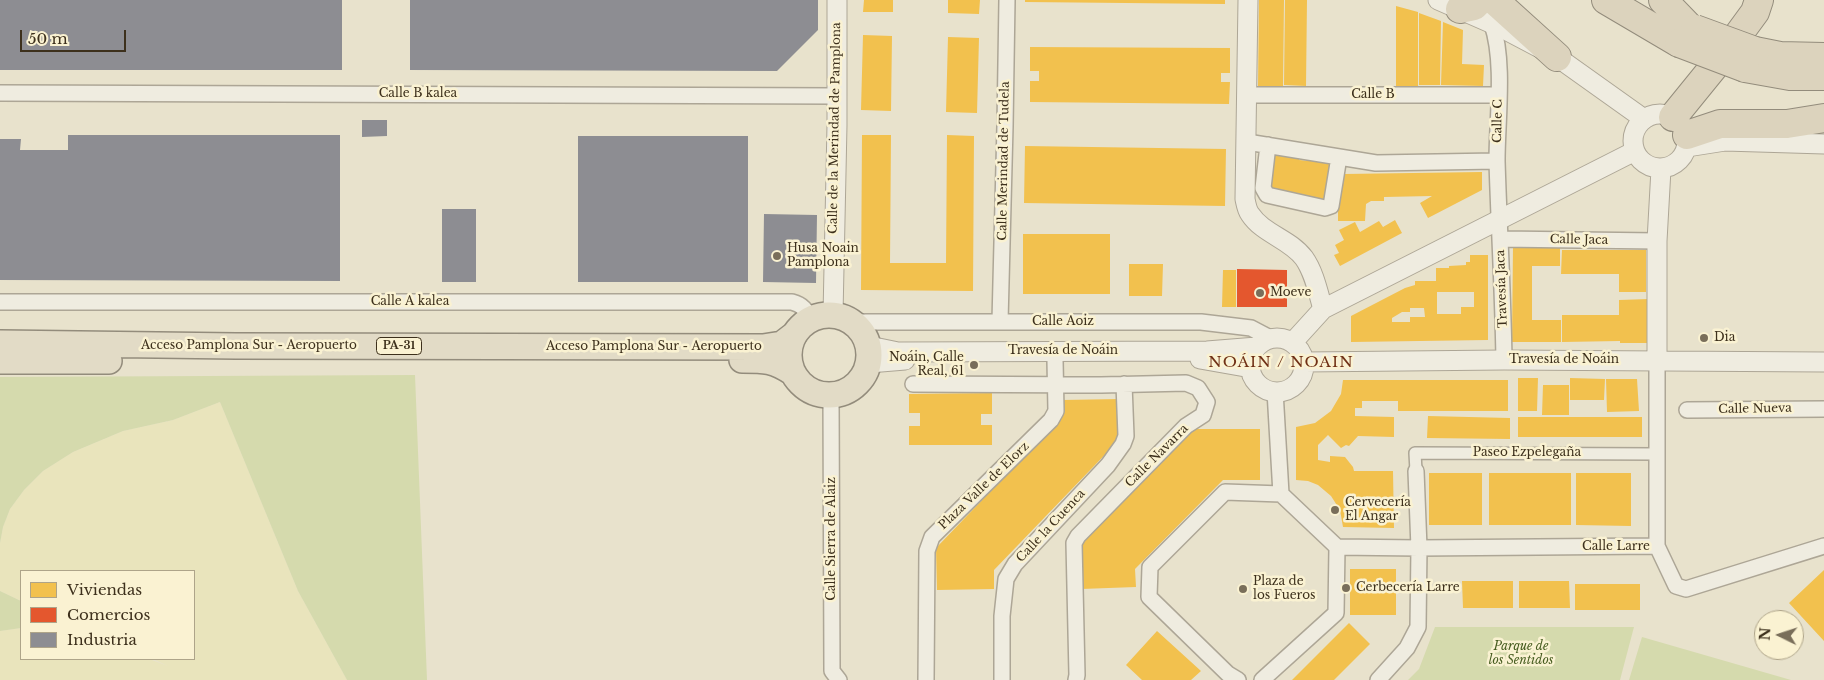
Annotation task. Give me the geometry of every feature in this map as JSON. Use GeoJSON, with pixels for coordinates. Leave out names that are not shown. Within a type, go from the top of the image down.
{"type":"FeatureCollection","features":[{"type":"Feature","properties":{"kind":"highway"},"geometry":{"type":"LineString","coordinates":[[1606,0],[1685,35],[1790,76],[1824,76]]}},
{"type":"Feature","properties":{"kind":"highway"},"geometry":{"type":"LineString","coordinates":[[1663,0],[1685,35]]}},
{"type":"Feature","properties":{"kind":"highway"},"geometry":{"type":"LineString","coordinates":[[1682,133],[1746,13],[1755,12],[1758,0]]}},
{"type":"Feature","properties":{"kind":"highway"},"geometry":{"type":"LineString","coordinates":[[1493,12],[1558,57]]}},
{"type":"Feature","properties":{"kind":"highway"},"geometry":{"type":"LineString","coordinates":[[1750,59],[1780,56],[1824,57]]}},
{"type":"Feature","properties":{"kind":"highway"},"geometry":{"type":"LineString","coordinates":[[1682,133],[1720,124],[1787,124],[1824,118]]}},
{"type":"Feature","properties":{"kind":"highway"},"geometry":{"type":"LineString","coordinates":[[823,323],[860,329],[869,355],[864,376],[856,386],[844,393],[831,396],[809,390],[800,383],[793,374],[790,361],[790,347],[823,323]]}},
{"type":"Feature","properties":{"kind":"highway","name":"Acceso Pamplona Sur - Aeropuerto"},"geometry":{"type":"LineString","coordinates":[[0,343],[236,346],[763,347],[782,344],[823,323]]}},
{"type":"Feature","properties":{"kind":"highway","name":"Acceso Pamplona Sur - Aeropuerto"},"geometry":{"type":"LineString","coordinates":[[0,361],[762,360],[779,364],[793,374]]}},
{"type":"Feature","properties":{"kind":"street","name":"Calle de la Merindad de Pamplona"},"geometry":{"type":"LineString","coordinates":[[823,323],[836,96],[837,0]]}},
{"type":"Feature","properties":{"kind":"street","name":"Calle Merindad de Tudela"},"geometry":{"type":"LineString","coordinates":[[1000,322],[1006,126],[1007,0]]}},
{"type":"Feature","properties":{"kind":"street"},"geometry":{"type":"LineString","coordinates":[[1248,0],[1245,199],[1249,213],[1259,224],[1296,249],[1305,259],[1312,273],[1323,308]]}},
{"type":"Feature","properties":{"kind":"street"},"geometry":{"type":"LineString","coordinates":[[1459,3],[1493,12]]}},
{"type":"Feature","properties":{"kind":"street","name":"Calle C"},"geometry":{"type":"LineString","coordinates":[[1493,12],[1497,45],[1500,219]]}},
{"type":"Feature","properties":{"kind":"street"},"geometry":{"type":"LineString","coordinates":[[1558,57],[1644,119]]}},
{"type":"Feature","properties":{"kind":"street","name":"Calle B kalea"},"geometry":{"type":"LineString","coordinates":[[0,93],[836,96]]}},
{"type":"Feature","properties":{"kind":"street","name":"Calle B"},"geometry":{"type":"LineString","coordinates":[[1248,95],[1498,95]]}},
{"type":"Feature","properties":{"kind":"street"},"geometry":{"type":"LineString","coordinates":[[1682,133],[1683,156],[1670,167],[1653,168],[1639,159],[1635,151],[1633,143],[1634,134],[1638,126],[1644,119],[1658,114],[1682,133],[1724,141],[1824,144]]}},
{"type":"Feature","properties":{"kind":"street"},"geometry":{"type":"LineString","coordinates":[[1247,142],[1376,163],[1498,161]]}},
{"type":"Feature","properties":{"kind":"street"},"geometry":{"type":"LineString","coordinates":[[1268,145],[1264,188],[1266,195],[1325,208],[1331,206],[1338,157]]}},
{"type":"Feature","properties":{"kind":"street"},"geometry":{"type":"LineString","coordinates":[[1293,342],[1323,308],[1635,151]]}},
{"type":"Feature","properties":{"kind":"street"},"geometry":{"type":"LineString","coordinates":[[1657,360],[1657,241],[1661,169]]}},
{"type":"Feature","properties":{"kind":"street","name":"Travesía Jaca"},"geometry":{"type":"LineString","coordinates":[[1500,219],[1504,360]]}},
{"type":"Feature","properties":{"kind":"street","name":"Calle Jaca"},"geometry":{"type":"LineString","coordinates":[[1501,239],[1657,241]]}},
{"type":"Feature","properties":{"kind":"street","name":"Calle A kalea"},"geometry":{"type":"LineString","coordinates":[[0,302],[792,302],[800,304],[823,323]]}},
{"type":"Feature","properties":{"kind":"street","name":"Calle Aoiz"},"geometry":{"type":"LineString","coordinates":[[823,323],[1201,322],[1251,328],[1264,343]]}},
{"type":"Feature","properties":{"kind":"street"},"geometry":{"type":"LineString","coordinates":[[1278,338],[1293,342],[1304,362],[1301,377],[1296,383],[1283,391],[1275,392],[1266,389],[1254,377],[1251,368],[1253,353],[1264,343],[1278,338]]}},
{"type":"Feature","properties":{"kind":"street","name":"Travesía de Noáin"},"geometry":{"type":"LineString","coordinates":[[869,355],[898,352],[1207,351],[1264,343]]}},
{"type":"Feature","properties":{"kind":"street","name":"Travesía de Noáin"},"geometry":{"type":"LineString","coordinates":[[869,355],[897,360],[1207,359],[1251,368]]}},
{"type":"Feature","properties":{"kind":"street","name":"Plaza Valle de Elorz"},"geometry":{"type":"LineString","coordinates":[[926,680],[927,551],[932,537],[1051,420],[1056,411],[1055,360]]}},
{"type":"Feature","properties":{"kind":"street","name":"Travesía de Noáin"},"geometry":{"type":"LineString","coordinates":[[1304,362],[1504,360],[1824,362]]}},
{"type":"Feature","properties":{"kind":"street","name":"Calle Larre"},"geometry":{"type":"LineString","coordinates":[[1337,547],[1657,546],[1657,360]]}},
{"type":"Feature","properties":{"kind":"street","name":"Calle Navarra"},"geometry":{"type":"LineString","coordinates":[[913,384],[1055,385],[1186,383],[1198,388],[1207,402],[1203,415],[1186,426],[1078,536],[1074,543],[1076,680]]}},
{"type":"Feature","properties":{"kind":"street","name":"Calle la Cuenca"},"geometry":{"type":"LineString","coordinates":[[1002,680],[1002,616],[1006,579],[1015,564],[1108,465],[1124,444],[1126,436],[1124,384]]}},
{"type":"Feature","properties":{"kind":"street"},"geometry":{"type":"LineString","coordinates":[[1275,392],[1281,494]]}},
{"type":"Feature","properties":{"kind":"street","name":"Calle Sierra de Alaiz"},"geometry":{"type":"LineString","coordinates":[[831,396],[832,671],[839,680]]}},
{"type":"Feature","properties":{"kind":"street","name":"Calle Nueva"},"geometry":{"type":"LineString","coordinates":[[1687,410],[1824,408]]}},
{"type":"Feature","properties":{"kind":"street","name":"Paseo Ezpelegaña"},"geometry":{"type":"LineString","coordinates":[[1416,471],[1415,453],[1657,454]]}},
{"type":"Feature","properties":{"kind":"street"},"geometry":{"type":"LineString","coordinates":[[1378,680],[1407,648],[1418,627],[1420,548],[1416,471]]}},
{"type":"Feature","properties":{"kind":"street"},"geometry":{"type":"LineString","coordinates":[[1238,680],[1228,674],[1149,597],[1150,567],[1225,492],[1281,494],[1337,547],[1336,613],[1262,680]]}},
{"type":"Feature","properties":{"kind":"street"},"geometry":{"type":"LineString","coordinates":[[1657,546],[1674,583],[1679,588],[1686,588],[1824,546]]}},
{"type":"Feature","properties":{"kind":"shaded area"},"geometry":{"type":"Polygon","coordinates":[[[220,402],[298,591],[347,680],[0,680],[0,631],[20,628],[20,660],[152,660],[168,666],[155,660],[195,660],[195,570],[20,570],[20,601],[0,591],[0,543],[3,527],[10,509],[24,490],[43,471],[73,452],[123,431],[173,420],[220,402]]]}},
{"type":"Feature","properties":{"kind":"green space"},"geometry":{"type":"Polygon","coordinates":[[[415,375],[427,680],[347,680],[298,591],[220,402],[173,420],[123,431],[73,452],[43,471],[24,490],[10,509],[3,527],[0,543],[0,377],[415,375]]]}},
{"type":"Feature","properties":{"kind":"green space"},"geometry":{"type":"Polygon","coordinates":[[[0,591],[20,601],[20,628],[0,631],[0,591]]]}},
{"type":"Feature","properties":{"kind":"green space","name":"Parque de los Sentidos"},"geometry":{"type":"Polygon","coordinates":[[[1435,627],[1634,627],[1620,680],[1408,680],[1419,669],[1435,627]]]}},
{"type":"Feature","properties":{"kind":"green space"},"geometry":{"type":"Polygon","coordinates":[[[1642,637],[1791,680],[1629,680],[1642,637]]]}},
{"type":"Feature","properties":{"kind":"building: Viviendas"},"geometry":{"type":"Polygon","coordinates":[[[864,0],[893,0],[893,12],[863,12],[864,0]]]}},
{"type":"Feature","properties":{"kind":"building: Viviendas"},"geometry":{"type":"Polygon","coordinates":[[[948,0],[980,0],[979,14],[948,13],[948,0]]]}},
{"type":"Feature","properties":{"kind":"building: Viviendas"},"geometry":{"type":"Polygon","coordinates":[[[1025,0],[1225,0],[1225,4],[1025,2],[1025,0]]]}},
{"type":"Feature","properties":{"kind":"building: Viviendas"},"geometry":{"type":"Polygon","coordinates":[[[1259,0],[1284,0],[1283,86],[1258,86],[1259,0]]]}},
{"type":"Feature","properties":{"kind":"building: Viviendas"},"geometry":{"type":"Polygon","coordinates":[[[1285,0],[1307,0],[1306,86],[1284,85],[1285,0]]]}},
{"type":"Feature","properties":{"kind":"building: Viviendas"},"geometry":{"type":"Polygon","coordinates":[[[1396,6],[1418,12],[1418,86],[1396,86],[1396,6]]]}},
{"type":"Feature","properties":{"kind":"building: Viviendas"},"geometry":{"type":"Polygon","coordinates":[[[1419,13],[1441,21],[1440,85],[1419,85],[1419,13]]]}},
{"type":"Feature","properties":{"kind":"building: Viviendas"},"geometry":{"type":"Polygon","coordinates":[[[1443,22],[1463,30],[1462,64],[1484,65],[1483,86],[1441,85],[1443,22]]]}},
{"type":"Feature","properties":{"kind":"building: Viviendas"},"geometry":{"type":"Polygon","coordinates":[[[863,35],[892,36],[891,111],[861,110],[863,35]]]}},
{"type":"Feature","properties":{"kind":"building: Viviendas"},"geometry":{"type":"Polygon","coordinates":[[[948,37],[979,38],[977,113],[946,112],[948,37]]]}},
{"type":"Feature","properties":{"kind":"building: Viviendas"},"geometry":{"type":"Polygon","coordinates":[[[1030,47],[1230,48],[1230,73],[1221,73],[1221,82],[1230,82],[1229,104],[1030,102],[1030,81],[1039,81],[1039,71],[1030,71],[1030,47]]]}},
{"type":"Feature","properties":{"kind":"building: Viviendas"},"geometry":{"type":"Polygon","coordinates":[[[862,135],[891,135],[890,263],[946,263],[947,135],[974,136],[973,291],[861,290],[862,135]]]}},
{"type":"Feature","properties":{"kind":"building: Viviendas"},"geometry":{"type":"Polygon","coordinates":[[[1025,146],[1226,149],[1225,206],[1024,203],[1025,146]]]}},
{"type":"Feature","properties":{"kind":"building: Viviendas"},"geometry":{"type":"Polygon","coordinates":[[[1274,153],[1300,154],[1299,160],[1309,161],[1309,156],[1331,161],[1325,201],[1303,200],[1303,195],[1294,193],[1269,192],[1274,153]]]}},
{"type":"Feature","properties":{"kind":"building: Viviendas"},"geometry":{"type":"Polygon","coordinates":[[[1482,172],[1482,190],[1428,218],[1420,203],[1432,196],[1384,197],[1384,201],[1371,201],[1366,204],[1365,221],[1338,221],[1338,193],[1341,194],[1341,183],[1344,183],[1344,174],[1482,172]]]}},
{"type":"Feature","properties":{"kind":"building: Viviendas"},"geometry":{"type":"Polygon","coordinates":[[[1395,220],[1402,233],[1340,266],[1334,255],[1339,253],[1335,245],[1344,240],[1339,230],[1355,222],[1360,232],[1379,221],[1383,227],[1395,220]]]}},
{"type":"Feature","properties":{"kind":"building: Viviendas"},"geometry":{"type":"Polygon","coordinates":[[[1023,234],[1110,234],[1110,294],[1023,294],[1023,234]]]}},
{"type":"Feature","properties":{"kind":"building: Viviendas"},"geometry":{"type":"Polygon","coordinates":[[[1513,245],[1560,245],[1560,266],[1532,266],[1532,320],[1561,320],[1561,342],[1512,342],[1513,245]]]}},
{"type":"Feature","properties":{"kind":"building: Viviendas"},"geometry":{"type":"Polygon","coordinates":[[[1562,250],[1646,250],[1646,292],[1619,292],[1619,274],[1561,274],[1562,250]]]}},
{"type":"Feature","properties":{"kind":"building: Viviendas"},"geometry":{"type":"Polygon","coordinates":[[[1470,255],[1488,255],[1488,340],[1351,342],[1351,316],[1405,288],[1415,285],[1415,281],[1436,281],[1436,268],[1466,265],[1466,262],[1470,262],[1470,255]],[[1437,292],[1437,314],[1461,314],[1461,307],[1474,307],[1474,292],[1437,292]],[[1410,308],[1410,312],[1402,312],[1392,318],[1392,322],[1410,322],[1410,317],[1425,317],[1424,308],[1410,308]]]}},
{"type":"Feature","properties":{"kind":"building: Viviendas"},"geometry":{"type":"Polygon","coordinates":[[[1129,264],[1163,264],[1162,296],[1129,296],[1129,264]]]}},
{"type":"Feature","properties":{"kind":"building: Viviendas"},"geometry":{"type":"Polygon","coordinates":[[[1223,270],[1236,270],[1236,307],[1222,307],[1223,270]]]}},
{"type":"Feature","properties":{"kind":"building: Viviendas"},"geometry":{"type":"Polygon","coordinates":[[[1649,299],[1650,343],[1620,343],[1620,341],[1562,342],[1562,315],[1619,315],[1619,300],[1649,299]]]}},
{"type":"Feature","properties":{"kind":"building: Viviendas"},"geometry":{"type":"Polygon","coordinates":[[[1518,378],[1538,378],[1537,411],[1518,411],[1518,378]]]}},
{"type":"Feature","properties":{"kind":"building: Viviendas"},"geometry":{"type":"Polygon","coordinates":[[[1570,378],[1605,379],[1604,400],[1570,400],[1570,378]]]}},
{"type":"Feature","properties":{"kind":"building: Viviendas"},"geometry":{"type":"Polygon","coordinates":[[[1606,379],[1637,379],[1639,411],[1607,412],[1606,379]]]}},
{"type":"Feature","properties":{"kind":"building: Viviendas"},"geometry":{"type":"Polygon","coordinates":[[[1343,380],[1508,380],[1508,411],[1398,411],[1398,401],[1362,401],[1362,408],[1355,408],[1355,416],[1394,417],[1394,437],[1358,436],[1349,446],[1346,445],[1341,448],[1328,435],[1318,445],[1318,460],[1330,462],[1330,456],[1345,457],[1354,471],[1393,471],[1394,528],[1343,527],[1340,510],[1331,496],[1318,485],[1308,481],[1296,480],[1296,427],[1315,423],[1331,411],[1341,394],[1343,380]]]}},
{"type":"Feature","properties":{"kind":"building: Viviendas"},"geometry":{"type":"Polygon","coordinates":[[[1543,385],[1569,385],[1569,415],[1542,415],[1543,385]]]}},
{"type":"Feature","properties":{"kind":"building: Viviendas"},"geometry":{"type":"Polygon","coordinates":[[[992,393],[992,414],[981,414],[981,425],[992,425],[992,445],[909,445],[909,426],[920,426],[920,413],[909,413],[909,394],[992,393]]]}},
{"type":"Feature","properties":{"kind":"building: Viviendas"},"geometry":{"type":"Polygon","coordinates":[[[1120,399],[1121,438],[994,570],[994,589],[937,590],[936,548],[1062,417],[1062,400],[1120,399]]]}},
{"type":"Feature","properties":{"kind":"building: Viviendas"},"geometry":{"type":"Polygon","coordinates":[[[1428,416],[1510,418],[1510,439],[1427,438],[1428,416]]]}},
{"type":"Feature","properties":{"kind":"building: Viviendas"},"geometry":{"type":"Polygon","coordinates":[[[1518,417],[1642,417],[1642,437],[1518,437],[1518,417]]]}},
{"type":"Feature","properties":{"kind":"building: Viviendas"},"geometry":{"type":"Polygon","coordinates":[[[1191,429],[1260,429],[1260,480],[1223,480],[1135,569],[1136,587],[1081,589],[1079,541],[1191,429]]]}},
{"type":"Feature","properties":{"kind":"building: Viviendas"},"geometry":{"type":"Polygon","coordinates":[[[1429,473],[1482,473],[1482,525],[1429,525],[1429,473]]]}},
{"type":"Feature","properties":{"kind":"building: Viviendas"},"geometry":{"type":"Polygon","coordinates":[[[1489,473],[1571,473],[1571,525],[1489,525],[1489,473]]]}},
{"type":"Feature","properties":{"kind":"building: Viviendas"},"geometry":{"type":"Polygon","coordinates":[[[1576,473],[1631,473],[1631,526],[1576,525],[1576,473]]]}},
{"type":"Feature","properties":{"kind":"building: Viviendas"},"geometry":{"type":"Polygon","coordinates":[[[1350,569],[1396,569],[1396,615],[1350,615],[1350,569]]]}},
{"type":"Feature","properties":{"kind":"building: Viviendas"},"geometry":{"type":"Polygon","coordinates":[[[1824,570],[1824,641],[1804,619],[1804,610],[1795,610],[1789,603],[1824,570]]]}},
{"type":"Feature","properties":{"kind":"building: Viviendas"},"geometry":{"type":"Polygon","coordinates":[[[1462,581],[1513,581],[1513,608],[1463,608],[1462,581]]]}},
{"type":"Feature","properties":{"kind":"building: Viviendas"},"geometry":{"type":"Polygon","coordinates":[[[1519,581],[1569,581],[1570,608],[1519,608],[1519,581]]]}},
{"type":"Feature","properties":{"kind":"building: Viviendas"},"geometry":{"type":"Polygon","coordinates":[[[1575,584],[1640,584],[1640,610],[1575,610],[1575,584]]]}},
{"type":"Feature","properties":{"kind":"building: Viviendas"},"geometry":{"type":"Polygon","coordinates":[[[1349,623],[1370,644],[1334,680],[1292,680],[1349,623]]]}},
{"type":"Feature","properties":{"kind":"building: Viviendas"},"geometry":{"type":"Polygon","coordinates":[[[1157,631],[1201,671],[1191,680],[1142,680],[1126,665],[1157,631]]]}},
{"type":"Feature","properties":{"kind":"building: Comercios"},"geometry":{"type":"Polygon","coordinates":[[[1237,269],[1287,270],[1287,307],[1237,307],[1237,269]]]}},
{"type":"Feature","properties":{"kind":"building: Industria"},"geometry":{"type":"Polygon","coordinates":[[[0,0],[342,0],[342,70],[0,70],[0,0]]]}},
{"type":"Feature","properties":{"kind":"building: Industria"},"geometry":{"type":"Polygon","coordinates":[[[410,0],[818,0],[818,30],[777,71],[410,70],[410,0]]]}},
{"type":"Feature","properties":{"kind":"building: Industria"},"geometry":{"type":"Polygon","coordinates":[[[362,120],[387,120],[387,136],[362,137],[362,120]]]}},
{"type":"Feature","properties":{"kind":"building: Industria"},"geometry":{"type":"Polygon","coordinates":[[[68,135],[340,135],[340,281],[0,280],[0,139],[21,139],[20,150],[68,150],[68,135]]]}},
{"type":"Feature","properties":{"kind":"building: Industria"},"geometry":{"type":"Polygon","coordinates":[[[578,136],[748,136],[748,282],[578,282],[578,136]]]}},
{"type":"Feature","properties":{"kind":"building: Industria"},"geometry":{"type":"Polygon","coordinates":[[[442,209],[476,209],[476,282],[442,282],[442,209]]]}},
{"type":"Feature","properties":{"kind":"building: Industria"},"geometry":{"type":"Polygon","coordinates":[[[764,214],[817,215],[816,283],[763,282],[764,214]]]}},
{"type":"Feature","properties":{"kind":"place","name":"Husa Noain Pamplona"},"geometry":{"type":"Point","coordinates":[777,256]}},
{"type":"Feature","properties":{"kind":"place","name":"Moeve"},"geometry":{"type":"Point","coordinates":[1260,293]}},
{"type":"Feature","properties":{"kind":"place","name":"Dia"},"geometry":{"type":"Point","coordinates":[1704,338]}},
{"type":"Feature","properties":{"kind":"place","name":"Noáin, Calle Real, 61"},"geometry":{"type":"Point","coordinates":[974,365]}},
{"type":"Feature","properties":{"kind":"place","name":"Cervecería El Angar"},"geometry":{"type":"Point","coordinates":[1335,510]}},
{"type":"Feature","properties":{"kind":"place","name":"Cerbecería Larre"},"geometry":{"type":"Point","coordinates":[1346,588]}},
{"type":"Feature","properties":{"kind":"place","name":"Plaza de los Fueros"},"geometry":{"type":"Point","coordinates":[1243,589]}},
{"type":"Feature","properties":{"kind":"district","name":"NOÁIN / NOAIN"},"geometry":{"type":"Point","coordinates":[1281,363]}}]}
